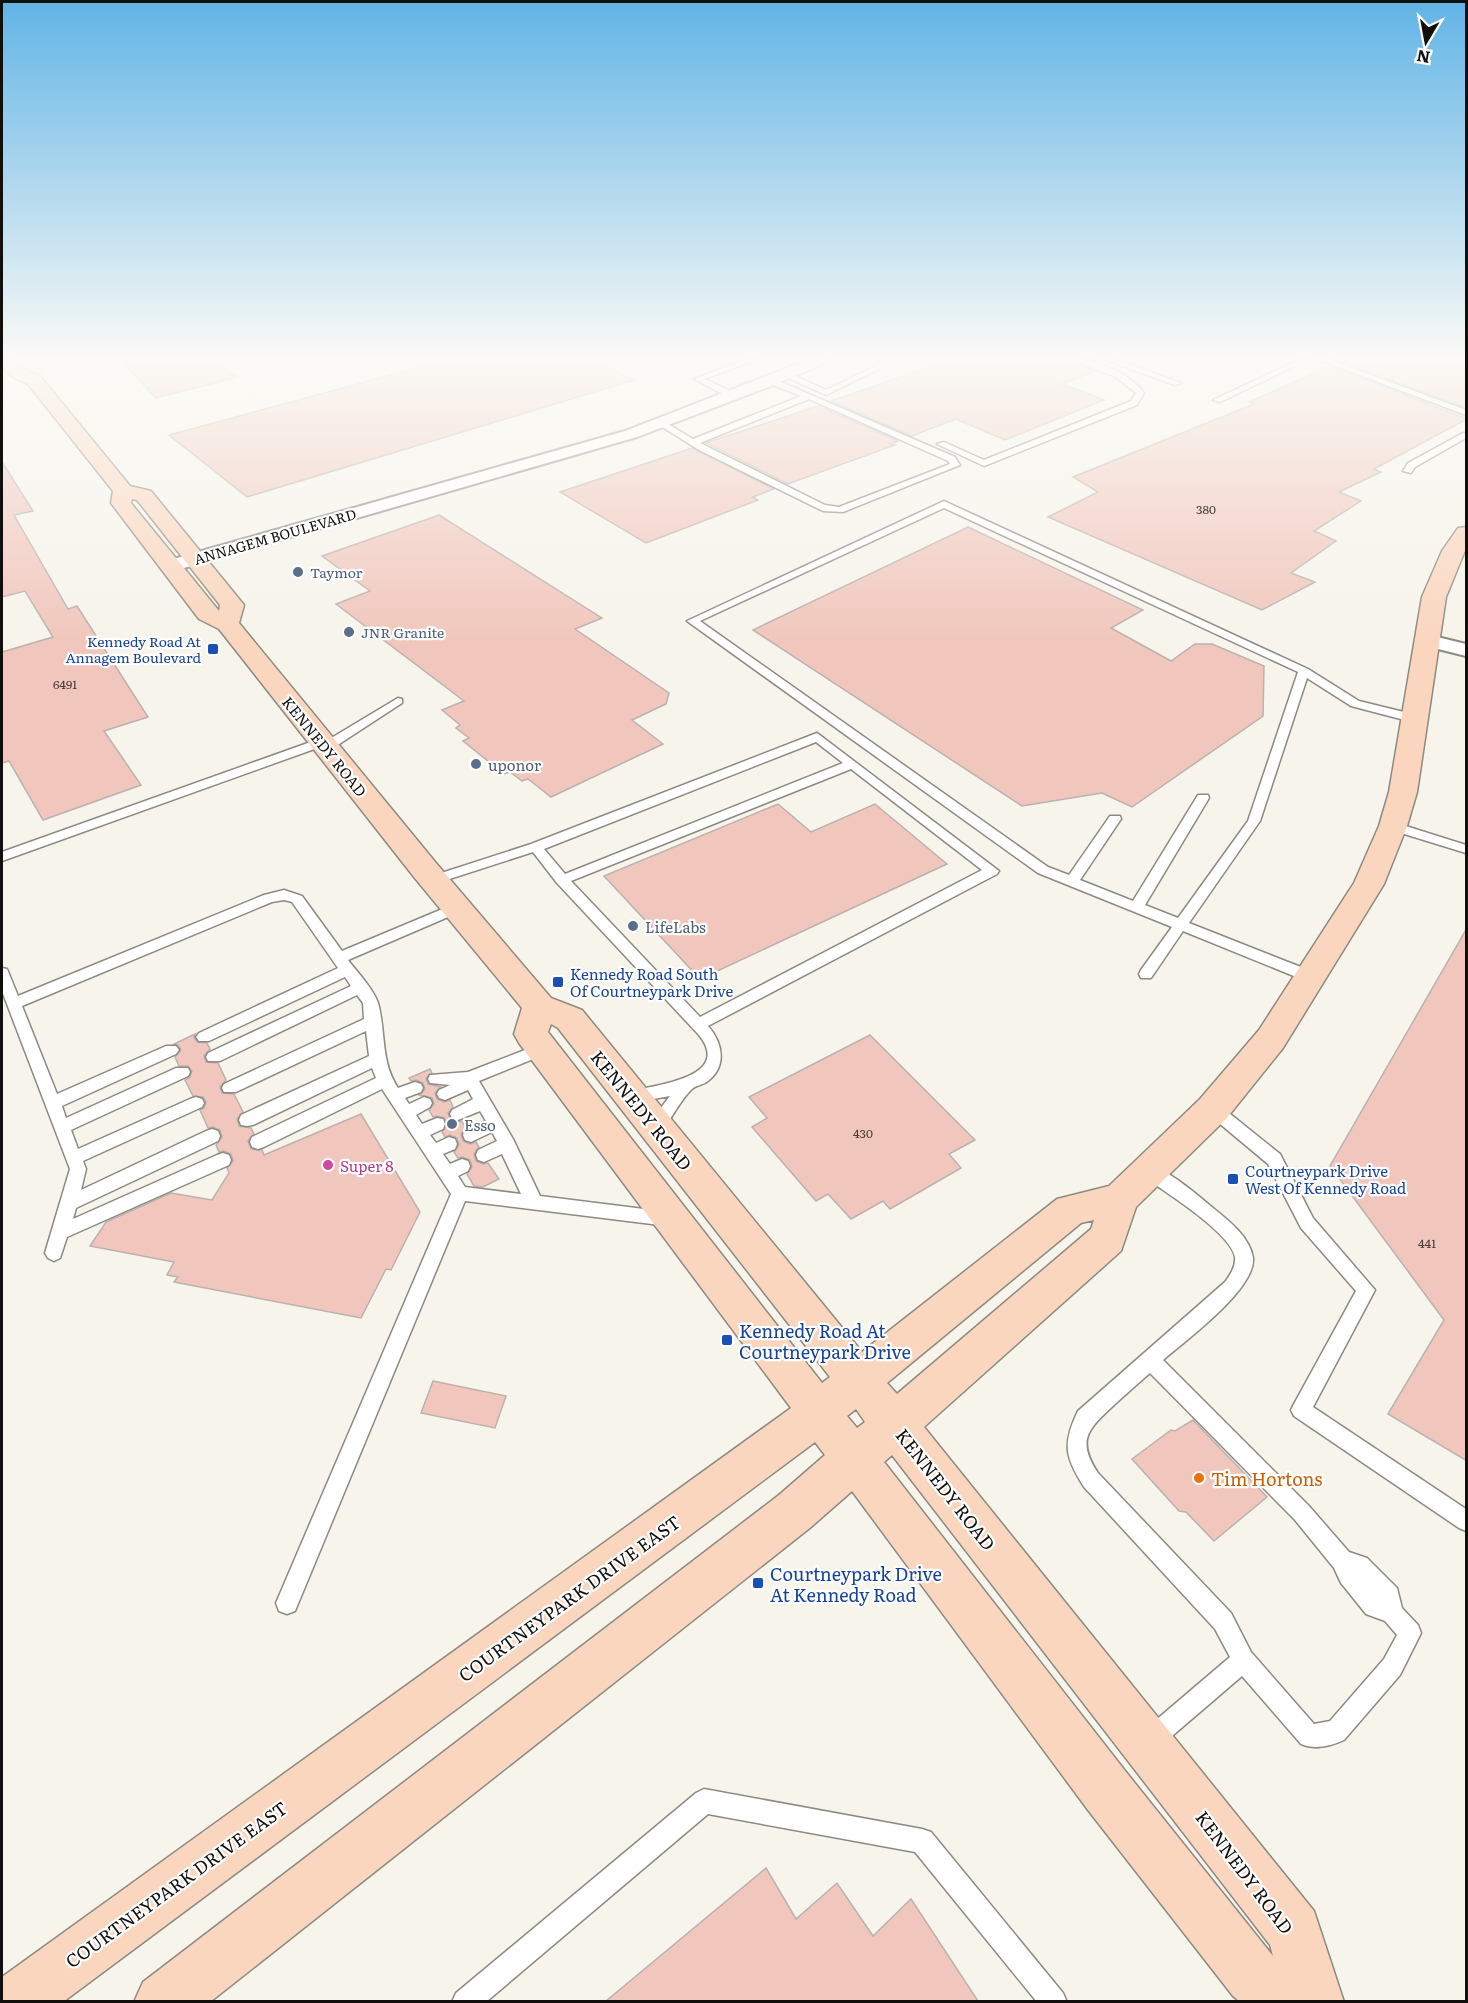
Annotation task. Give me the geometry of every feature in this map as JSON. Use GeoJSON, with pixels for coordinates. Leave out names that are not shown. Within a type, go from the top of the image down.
{"type":"FeatureCollection","features":[{"type":"Feature","properties":{"kind":"main road","name":"KENNEDY ROAD"},"geometry":{"type":"LineString","coordinates":[[92,452],[123,491],[144,495],[232,605],[227,624]]}},
{"type":"Feature","properties":{"kind":"main road","name":"KENNEDY ROAD"},"geometry":{"type":"LineString","coordinates":[[123,491],[121,503],[207,614],[227,624],[539,1006],[570,1019],[1146,1743],[1294,1931],[1315,2001]]}},
{"type":"Feature","properties":{"kind":"main road"},"geometry":{"type":"LineString","coordinates":[[163,2001],[795,1511],[1107,1239],[1120,1199],[1213,1109],[1270,1039],[1369,884],[1393,826],[1403,792],[1429,641],[1434,597],[1453,551],[1467,533]]}},
{"type":"Feature","properties":{"kind":"main road"},"geometry":{"type":"LineString","coordinates":[[539,1006],[531,1034],[543,1050],[817,1413],[1107,1791],[1253,1976],[1288,2001]]}},
{"type":"Feature","properties":{"kind":"main road","name":"COURTNEYPARK DRIVE EAST"},"geometry":{"type":"LineString","coordinates":[[15,2001],[760,1458],[1070,1210],[1120,1199]]}},
{"type":"Feature","properties":{"kind":"street","name":"ANNAGEM BOULEVARD"},"geometry":{"type":"LineString","coordinates":[[170,566],[559,452]]}},
{"type":"Feature","properties":{"kind":"street"},"geometry":{"type":"LineString","coordinates":[[1429,641],[1467,650]]}},
{"type":"Feature","properties":{"kind":"lane"},"geometry":{"type":"LineString","coordinates":[[714,452],[823,508],[840,510],[955,465],[952,459],[937,452]]}},
{"type":"Feature","properties":{"kind":"lane"},"geometry":{"type":"LineString","coordinates":[[960,452],[984,463],[1010,452]]}},
{"type":"Feature","properties":{"kind":"lane"},"geometry":{"type":"LineString","coordinates":[[1408,471],[1412,465],[1435,452]]}},
{"type":"Feature","properties":{"kind":"lane"},"geometry":{"type":"LineString","coordinates":[[1311,977],[1042,870],[692,621],[944,504],[1304,672],[1355,704],[1416,719]]}},
{"type":"Feature","properties":{"kind":"lane"},"geometry":{"type":"LineString","coordinates":[[1146,974],[1254,821],[1304,672]]}},
{"type":"Feature","properties":{"kind":"lane"},"geometry":{"type":"LineString","coordinates":[[2,857],[325,745],[398,701]]}},
{"type":"Feature","properties":{"kind":"lane"},"geometry":{"type":"LineString","coordinates":[[434,880],[536,847],[817,737],[992,871],[698,1024]]}},
{"type":"Feature","properties":{"kind":"lane"},"geometry":{"type":"LineString","coordinates":[[562,880],[852,764]]}},
{"type":"Feature","properties":{"kind":"lane"},"geometry":{"type":"LineString","coordinates":[[1136,908],[1203,798]]}},
{"type":"Feature","properties":{"kind":"lane"},"geometry":{"type":"LineString","coordinates":[[1072,882],[1115,819]]}},
{"type":"Feature","properties":{"kind":"lane"},"geometry":{"type":"LineString","coordinates":[[1393,826],[1467,849]]}},
{"type":"Feature","properties":{"kind":"lane"},"geometry":{"type":"LineString","coordinates":[[536,847],[562,880],[698,1024],[713,1045],[714,1060],[710,1068],[698,1079],[685,1087],[632,1096]]}},
{"type":"Feature","properties":{"kind":"lane"},"geometry":{"type":"LineString","coordinates":[[13,1004],[269,898],[284,895],[297,899],[370,1002],[377,1059],[385,1081],[433,1152],[455,1170],[460,1193],[287,1603]]}},
{"type":"Feature","properties":{"kind":"lane"},"geometry":{"type":"LineString","coordinates":[[204,1036],[457,908]]}},
{"type":"Feature","properties":{"kind":"lane"},"geometry":{"type":"LineString","coordinates":[[2,973],[78,1169],[54,1253]]}},
{"type":"Feature","properties":{"kind":"lane"},"geometry":{"type":"LineString","coordinates":[[214,1057],[360,988]]}},
{"type":"Feature","properties":{"kind":"lane"},"geometry":{"type":"LineString","coordinates":[[230,1088],[374,1021]]}},
{"type":"Feature","properties":{"kind":"lane"},"geometry":{"type":"LineString","coordinates":[[52,1103],[171,1050]]}},
{"type":"Feature","properties":{"kind":"lane"},"geometry":{"type":"LineString","coordinates":[[445,1094],[470,1080],[543,1050]]}},
{"type":"Feature","properties":{"kind":"lane"},"geometry":{"type":"LineString","coordinates":[[247,1120],[377,1059]]}},
{"type":"Feature","properties":{"kind":"lane"},"geometry":{"type":"LineString","coordinates":[[62,1127],[182,1072]]}},
{"type":"Feature","properties":{"kind":"lane"},"geometry":{"type":"LineString","coordinates":[[436,1079],[470,1080]]}},
{"type":"Feature","properties":{"kind":"lane"},"geometry":{"type":"LineString","coordinates":[[470,1080],[507,1144],[534,1202]]}},
{"type":"Feature","properties":{"kind":"lane"},"geometry":{"type":"LineString","coordinates":[[258,1142],[385,1081]]}},
{"type":"Feature","properties":{"kind":"lane"},"geometry":{"type":"LineString","coordinates":[[656,1127],[685,1087]]}},
{"type":"Feature","properties":{"kind":"lane"},"geometry":{"type":"LineString","coordinates":[[395,1096],[415,1088]]}},
{"type":"Feature","properties":{"kind":"lane"},"geometry":{"type":"LineString","coordinates":[[458,1114],[483,1102]]}},
{"type":"Feature","properties":{"kind":"lane"},"geometry":{"type":"LineString","coordinates":[[74,1158],[196,1103]]}},
{"type":"Feature","properties":{"kind":"lane"},"geometry":{"type":"LineString","coordinates":[[406,1113],[424,1103]]}},
{"type":"Feature","properties":{"kind":"lane"},"geometry":{"type":"LineString","coordinates":[[1213,1109],[1274,1159],[1307,1223],[1366,1290],[1302,1410],[1467,1521]]}},
{"type":"Feature","properties":{"kind":"lane"},"geometry":{"type":"LineString","coordinates":[[420,1132],[437,1124]]}},
{"type":"Feature","properties":{"kind":"lane"},"geometry":{"type":"LineString","coordinates":[[471,1135],[496,1124]]}},
{"type":"Feature","properties":{"kind":"lane"},"geometry":{"type":"LineString","coordinates":[[69,1203],[212,1136]]}},
{"type":"Feature","properties":{"kind":"lane"},"geometry":{"type":"LineString","coordinates":[[433,1152],[449,1144]]}},
{"type":"Feature","properties":{"kind":"lane"},"geometry":{"type":"LineString","coordinates":[[484,1155],[507,1144]]}},
{"type":"Feature","properties":{"kind":"lane"},"geometry":{"type":"LineString","coordinates":[[60,1233],[223,1160]]}},
{"type":"Feature","properties":{"kind":"lane"},"geometry":{"type":"LineString","coordinates":[[1148,1171],[1206,1212],[1237,1242],[1244,1254],[1240,1275],[1231,1288],[1150,1360],[1085,1418],[1077,1432],[1075,1450],[1091,1480],[1223,1621],[1243,1660],[1309,1736],[1336,1732],[1392,1667],[1410,1633],[1392,1613],[1389,1596],[1359,1566],[1342,1560],[1302,1513],[1150,1360]]}},
{"type":"Feature","properties":{"kind":"lane"},"geometry":{"type":"LineString","coordinates":[[460,1193],[671,1219]]}},
{"type":"Feature","properties":{"kind":"lane"},"geometry":{"type":"LineString","coordinates":[[1146,1743],[1243,1660]]}},
{"type":"Feature","properties":{"kind":"lane"},"geometry":{"type":"LineString","coordinates":[[465,2001],[704,1801],[922,1841],[1054,2001]]}},
{"type":"Feature","properties":{"kind":"building"},"geometry":{"type":"Polygon","coordinates":[[[191,452],[394,452],[247,497],[191,452]]]}},
{"type":"Feature","properties":{"kind":"building"},"geometry":{"type":"Polygon","coordinates":[[[679,452],[701,452],[774,489],[753,497],[758,500],[646,543],[560,492],[679,452]]]}},
{"type":"Feature","properties":{"kind":"building"},"geometry":{"type":"Polygon","coordinates":[[[725,452],[874,452],[788,484],[725,452]]]}},
{"type":"Feature","properties":{"kind":"building"},"geometry":{"type":"Polygon","coordinates":[[[1134,452],[1405,452],[1374,469],[1381,472],[1339,492],[1361,501],[1314,531],[1336,541],[1291,573],[1315,582],[1262,610],[1048,517],[1098,492],[1073,477],[1134,452]]]}},
{"type":"Feature","properties":{"kind":"building"},"geometry":{"type":"Polygon","coordinates":[[[2,462],[33,511],[14,515],[68,609],[77,606],[148,717],[104,731],[141,785],[43,820],[9,761],[2,763],[2,652],[53,637],[25,591],[2,597],[2,462]]]}},
{"type":"Feature","properties":{"kind":"building"},"geometry":{"type":"Polygon","coordinates":[[[439,515],[602,618],[575,629],[669,693],[666,704],[632,720],[663,744],[551,797],[528,779],[522,781],[510,772],[504,774],[463,741],[469,738],[456,728],[460,725],[442,710],[464,701],[336,604],[370,591],[322,556],[439,515]]]}},
{"type":"Feature","properties":{"kind":"building"},"geometry":{"type":"Polygon","coordinates":[[[968,527],[1143,610],[1111,628],[1171,661],[1195,644],[1212,644],[1264,666],[1263,716],[1132,807],[1102,793],[1022,806],[753,630],[968,527]]]}},
{"type":"Feature","properties":{"kind":"building"},"geometry":{"type":"Polygon","coordinates":[[[778,804],[811,832],[875,804],[947,864],[700,979],[604,876],[778,804]]]}},
{"type":"Feature","properties":{"kind":"building"},"geometry":{"type":"Polygon","coordinates":[[[1467,928],[1467,1461],[1388,1414],[1444,1320],[1330,1166],[1467,928]]]}},
{"type":"Feature","properties":{"kind":"building"},"geometry":{"type":"Polygon","coordinates":[[[195,1034],[197,1042],[207,1043],[210,1049],[204,1056],[206,1062],[218,1063],[226,1080],[220,1087],[222,1093],[234,1094],[243,1112],[237,1119],[239,1126],[251,1128],[254,1134],[248,1141],[251,1149],[262,1150],[264,1155],[361,1114],[420,1212],[391,1270],[386,1269],[361,1318],[174,1282],[178,1277],[167,1275],[174,1262],[90,1246],[106,1222],[171,1193],[212,1200],[229,1173],[227,1168],[233,1161],[231,1154],[224,1151],[219,1152],[216,1145],[222,1137],[220,1130],[213,1127],[208,1128],[200,1110],[204,1108],[206,1102],[203,1097],[193,1096],[185,1080],[190,1077],[192,1071],[188,1066],[179,1066],[175,1057],[181,1050],[178,1045],[174,1044],[195,1034]]]}},
{"type":"Feature","properties":{"kind":"building"},"geometry":{"type":"Polygon","coordinates":[[[870,1035],[975,1140],[949,1154],[961,1168],[890,1209],[883,1201],[851,1219],[828,1194],[816,1201],[752,1127],[767,1118],[749,1097],[870,1035]]]}},
{"type":"Feature","properties":{"kind":"building"},"geometry":{"type":"Polygon","coordinates":[[[430,1069],[432,1073],[426,1078],[428,1084],[441,1087],[435,1093],[437,1099],[444,1102],[450,1100],[453,1107],[448,1113],[450,1119],[457,1122],[462,1121],[466,1127],[461,1134],[463,1141],[470,1144],[476,1142],[479,1147],[474,1154],[476,1161],[483,1164],[488,1163],[499,1179],[483,1187],[474,1186],[467,1174],[472,1167],[470,1160],[463,1157],[458,1158],[454,1152],[459,1145],[457,1138],[450,1135],[445,1137],[442,1132],[447,1125],[445,1118],[433,1117],[429,1110],[434,1104],[432,1098],[419,1095],[425,1089],[423,1083],[416,1080],[411,1081],[409,1078],[430,1069]]]}},
{"type":"Feature","properties":{"kind":"building"},"geometry":{"type":"Polygon","coordinates":[[[433,1381],[506,1396],[495,1428],[421,1413],[433,1381]]]}},
{"type":"Feature","properties":{"kind":"building","name":"Tim Hortons"},"geometry":{"type":"Polygon","coordinates":[[[1193,1420],[1267,1497],[1214,1541],[1186,1512],[1179,1511],[1132,1459],[1171,1430],[1175,1431],[1193,1420]]]}},
{"type":"Feature","properties":{"kind":"building"},"geometry":{"type":"Polygon","coordinates":[[[766,1868],[796,1919],[837,1883],[873,1936],[911,1899],[978,2001],[606,2001],[766,1868]]]}},
{"type":"Feature","properties":{"kind":"place","name":"Taymor"},"geometry":{"type":"Point","coordinates":[298,572]}},
{"type":"Feature","properties":{"kind":"place","name":"JNR Granite"},"geometry":{"type":"Point","coordinates":[349,632]}},
{"type":"Feature","properties":{"kind":"place","name":"Kennedy Road At Annagem Boulevard"},"geometry":{"type":"Point","coordinates":[213,649]}},
{"type":"Feature","properties":{"kind":"place","name":"uponor"},"geometry":{"type":"Point","coordinates":[476,764]}},
{"type":"Feature","properties":{"kind":"place","name":"LifeLabs"},"geometry":{"type":"Point","coordinates":[633,926]}},
{"type":"Feature","properties":{"kind":"place","name":"Kennedy Road South Of Courtneypark Drive"},"geometry":{"type":"Point","coordinates":[558,982]}},
{"type":"Feature","properties":{"kind":"place","name":"Esso"},"geometry":{"type":"Point","coordinates":[452,1124]}},
{"type":"Feature","properties":{"kind":"place","name":"Super 8"},"geometry":{"type":"Point","coordinates":[328,1165]}},
{"type":"Feature","properties":{"kind":"place","name":"Courtneypark Drive West Of Kennedy Road"},"geometry":{"type":"Point","coordinates":[1233,1179]}},
{"type":"Feature","properties":{"kind":"place","name":"Kennedy Road At Courtneypark Drive"},"geometry":{"type":"Point","coordinates":[727,1340]}},
{"type":"Feature","properties":{"kind":"place","name":"Tim Hortons"},"geometry":{"type":"Point","coordinates":[1199,1478]}},
{"type":"Feature","properties":{"kind":"place","name":"Courtneypark Drive At Kennedy Road"},"geometry":{"type":"Point","coordinates":[758,1583]}}]}
